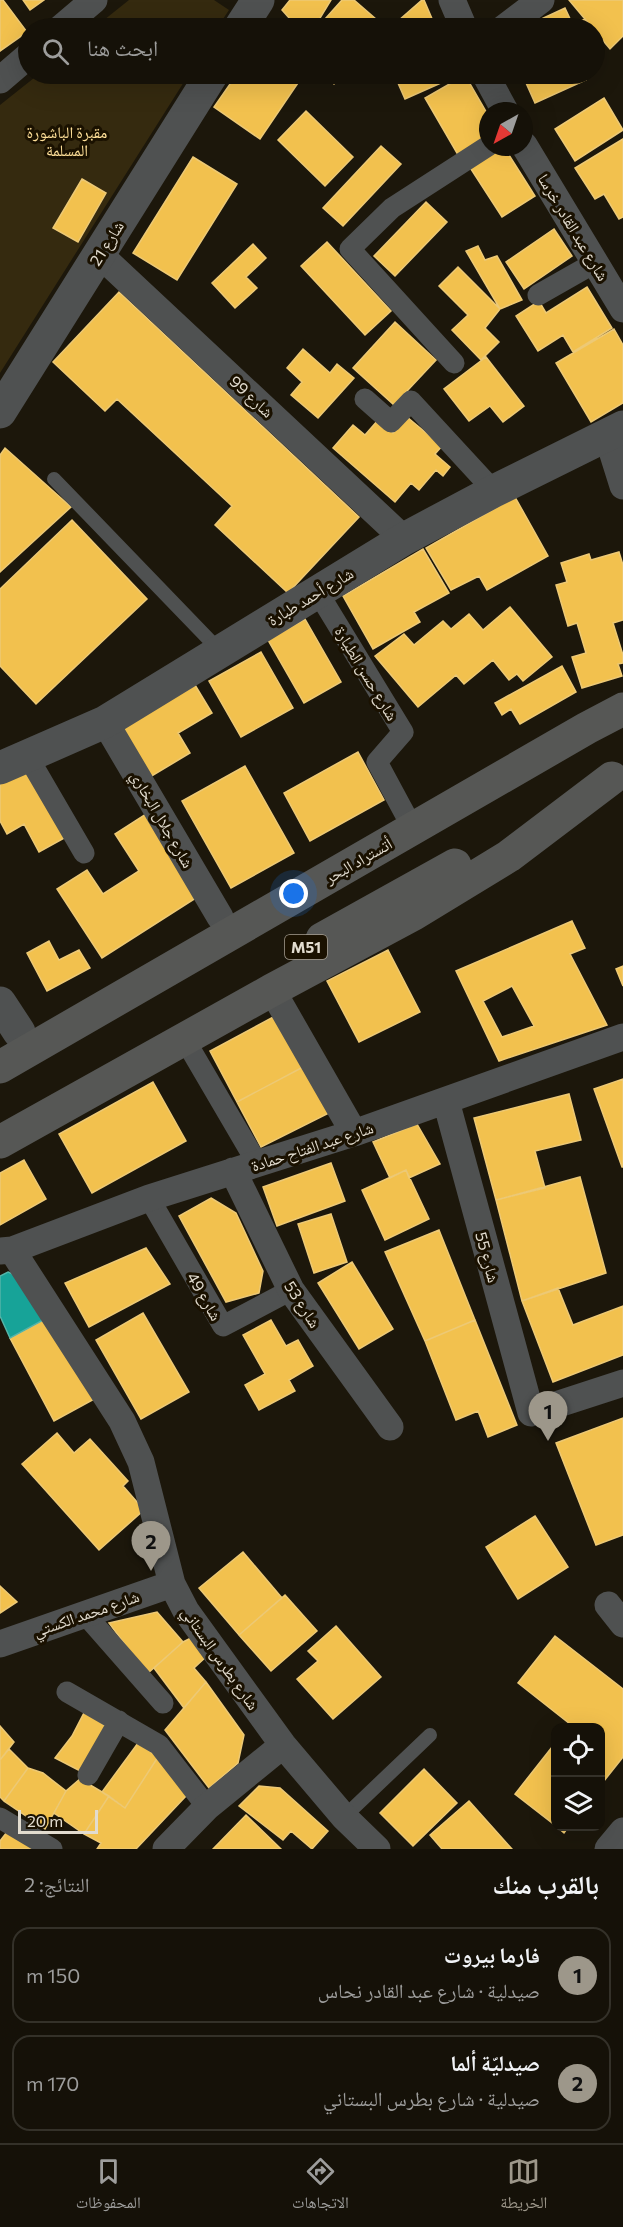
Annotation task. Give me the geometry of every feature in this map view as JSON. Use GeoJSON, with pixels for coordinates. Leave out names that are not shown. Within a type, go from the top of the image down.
{"type":"FeatureCollection","features":[{"type":"Feature","properties":{"kind":"highway","name":"أتستراد البحر"},"geometry":{"type":"LineString","coordinates":[[0,1067],[586,728],[623,709]]}},
{"type":"Feature","properties":{"kind":"highway"},"geometry":{"type":"LineString","coordinates":[[10,1037],[405,814],[586,728]]}},
{"type":"Feature","properties":{"kind":"highway"},"geometry":{"type":"LineString","coordinates":[[0,1142],[272,990],[414,915],[509,856],[617,775]]}},
{"type":"Feature","properties":{"kind":"highway","name":"M51"},"geometry":{"type":"LineString","coordinates":[[0,1117],[617,775]]}},
{"type":"Feature","properties":{"kind":"street"},"geometry":{"type":"LineString","coordinates":[[73,18],[94,0]]}},
{"type":"Feature","properties":{"kind":"street"},"geometry":{"type":"LineString","coordinates":[[246,18],[258,0]]}},
{"type":"Feature","properties":{"kind":"street"},"geometry":{"type":"LineString","coordinates":[[452,0],[460,18]]}},
{"type":"Feature","properties":{"kind":"street"},"geometry":{"type":"LineString","coordinates":[[517,18],[541,0]]}},
{"type":"Feature","properties":{"kind":"street"},"geometry":{"type":"LineString","coordinates":[[0,80],[18,65]]}},
{"type":"Feature","properties":{"kind":"street","name":"شارع 21"},"geometry":{"type":"LineString","coordinates":[[0,412],[206,84]]}},
{"type":"Feature","properties":{"kind":"street"},"geometry":{"type":"LineString","coordinates":[[490,84],[500,102]]}},
{"type":"Feature","properties":{"kind":"street"},"geometry":{"type":"LineString","coordinates":[[454,363],[350,249],[392,208],[479,152]]}},
{"type":"Feature","properties":{"kind":"street","name":"شارع عبد القادر خرسا"},"geometry":{"type":"LineString","coordinates":[[531,156],[623,309]]}},
{"type":"Feature","properties":{"kind":"street","name":"شارع 99"},"geometry":{"type":"LineString","coordinates":[[99,254],[404,539]]}},
{"type":"Feature","properties":{"kind":"street"},"geometry":{"type":"LineString","coordinates":[[538,295],[596,262]]}},
{"type":"Feature","properties":{"kind":"street"},"geometry":{"type":"LineString","coordinates":[[365,399],[391,422],[411,401],[494,491]]}},
{"type":"Feature","properties":{"kind":"street"},"geometry":{"type":"LineString","coordinates":[[615,431],[623,486]]}},
{"type":"Feature","properties":{"kind":"street","name":"شارع أحمد طبارة"},"geometry":{"type":"LineString","coordinates":[[14,763],[105,722],[404,539],[615,431]]}},
{"type":"Feature","properties":{"kind":"street","name":"شارع حسن الطيارة"},"geometry":{"type":"LineString","coordinates":[[317,591],[404,732],[376,762],[405,814]]}},
{"type":"Feature","properties":{"kind":"street","name":"شارع جلال البخاري"},"geometry":{"type":"LineString","coordinates":[[105,722],[220,917]]}},
{"type":"Feature","properties":{"kind":"street"},"geometry":{"type":"LineString","coordinates":[[14,763],[84,853]]}},
{"type":"Feature","properties":{"kind":"street"},"geometry":{"type":"LineString","coordinates":[[272,990],[354,1133]]}},
{"type":"Feature","properties":{"kind":"street"},"geometry":{"type":"LineString","coordinates":[[0,1003],[10,1037]]}},
{"type":"Feature","properties":{"kind":"street","name":"شارع عبد الفتاح حمادة"},"geometry":{"type":"LineString","coordinates":[[6,1251],[149,1198],[354,1133],[623,1037]]}},
{"type":"Feature","properties":{"kind":"street"},"geometry":{"type":"LineString","coordinates":[[185,1040],[245,1167]]}},
{"type":"Feature","properties":{"kind":"street","name":"شارع 55"},"geometry":{"type":"LineString","coordinates":[[446,1101],[532,1414],[623,1383]]}},
{"type":"Feature","properties":{"kind":"street","name":"شارع 53"},"geometry":{"type":"LineString","coordinates":[[245,1167],[291,1290],[390,1427]]}},
{"type":"Feature","properties":{"kind":"street","name":"شارع 49"},"geometry":{"type":"LineString","coordinates":[[149,1198],[223,1326],[291,1290]]}},
{"type":"Feature","properties":{"kind":"street","name":"شارع بطرس البستاني"},"geometry":{"type":"LineString","coordinates":[[6,1251],[122,1421],[133,1441],[141,1462],[172,1584],[186,1611],[283,1744],[344,1817],[377,1849]]}},
{"type":"Feature","properties":{"kind":"street","name":"شارع محمد الكستي"},"geometry":{"type":"LineString","coordinates":[[0,1644],[172,1584]]}},
{"type":"Feature","properties":{"kind":"street"},"geometry":{"type":"LineString","coordinates":[[84,1613],[163,1703]]}},
{"type":"Feature","properties":{"kind":"street"},"geometry":{"type":"LineString","coordinates":[[67,1692],[159,1745],[207,1807]]}},
{"type":"Feature","properties":{"kind":"street"},"geometry":{"type":"LineString","coordinates":[[88,1775],[119,1721]]}},
{"type":"Feature","properties":{"kind":"street"},"geometry":{"type":"LineString","coordinates":[[166,1849],[207,1807],[283,1744]]}},
{"type":"Feature","properties":{"kind":"street"},"geometry":{"type":"LineString","coordinates":[[0,1818],[52,1849]]}},
{"type":"Feature","properties":{"kind":"street"},"geometry":{"type":"LineString","coordinates":[[608,1849],[623,1831]]}},
{"type":"Feature","properties":{"kind":"lane"},"geometry":{"type":"LineString","coordinates":[[54,479],[220,651]]}},
{"type":"Feature","properties":{"kind":"lane"},"geometry":{"type":"LineString","coordinates":[[344,1817],[430,1735]]}},
{"type":"Feature","properties":{"kind":"green space"},"geometry":{"type":"Polygon","coordinates":[[[129,0],[214,0],[229,10],[224,18],[106,18],[129,0]]]}},
{"type":"Feature","properties":{"kind":"green space","name":"مقبرة الباشورة المسلمة"},"geometry":{"type":"Polygon","coordinates":[[[26,84],[183,84],[0,373],[0,105],[26,84]]]}},
{"type":"Feature","properties":{"kind":"building: سكن"},"geometry":{"type":"Polygon","coordinates":[[[0,0],[3,0],[18,20],[18,38],[0,51],[0,0]]]}},
{"type":"Feature","properties":{"kind":"building: سكن"},"geometry":{"type":"Polygon","coordinates":[[[23,0],[44,0],[30,10],[23,0]]]}},
{"type":"Feature","properties":{"kind":"building: سكن"},"geometry":{"type":"Polygon","coordinates":[[[290,0],[331,0],[320,18],[289,18],[282,10],[290,0]]]}},
{"type":"Feature","properties":{"kind":"building: سكن"},"geometry":{"type":"Polygon","coordinates":[[[342,0],[354,0],[375,18],[326,18],[342,0]]]}},
{"type":"Feature","properties":{"kind":"building: سكن"},"geometry":{"type":"Polygon","coordinates":[[[424,0],[432,18],[401,18],[424,0]]]}},
{"type":"Feature","properties":{"kind":"building: سكن"},"geometry":{"type":"Polygon","coordinates":[[[569,0],[623,0],[623,36],[610,49],[605,43],[605,18],[584,18],[569,0]]]}},
{"type":"Feature","properties":{"kind":"building: سكن"},"geometry":{"type":"Polygon","coordinates":[[[565,8],[570,18],[544,18],[565,8]]]}},
{"type":"Feature","properties":{"kind":"building: سكن"},"geometry":{"type":"Polygon","coordinates":[[[230,84],[297,84],[260,139],[214,107],[230,84]]]}},
{"type":"Feature","properties":{"kind":"building: سكن"},"geometry":{"type":"Polygon","coordinates":[[[398,84],[439,84],[405,99],[398,84]]]}},
{"type":"Feature","properties":{"kind":"building: سكن"},"geometry":{"type":"Polygon","coordinates":[[[449,84],[470,84],[481,102],[479,149],[461,160],[425,98],[449,84]]]}},
{"type":"Feature","properties":{"kind":"building: سكن"},"geometry":{"type":"Polygon","coordinates":[[[526,84],[577,84],[535,103],[526,84]]]}},
{"type":"Feature","properties":{"kind":"building: سكن"},"geometry":{"type":"Polygon","coordinates":[[[604,98],[623,130],[575,161],[555,129],[604,98]]]}},
{"type":"Feature","properties":{"kind":"building: سكن"},"geometry":{"type":"Polygon","coordinates":[[[306,111],[353,157],[325,186],[278,140],[306,111]]]}},
{"type":"Feature","properties":{"kind":"building: سكن"},"geometry":{"type":"Polygon","coordinates":[[[623,139],[623,217],[619,219],[604,194],[595,199],[575,168],[623,139]]]}},
{"type":"Feature","properties":{"kind":"building: سكن"},"geometry":{"type":"Polygon","coordinates":[[[381,146],[401,164],[343,226],[323,208],[381,146]]]}},
{"type":"Feature","properties":{"kind":"building: سكن"},"geometry":{"type":"Polygon","coordinates":[[[485,156],[510,156],[535,196],[502,217],[469,166],[485,156]]]}},
{"type":"Feature","properties":{"kind":"building: سكن"},"geometry":{"type":"Polygon","coordinates":[[[193,157],[237,184],[177,280],[133,253],[193,157]]]}},
{"type":"Feature","properties":{"kind":"building: سكن"},"geometry":{"type":"Polygon","coordinates":[[[82,179],[106,193],[78,242],[53,228],[82,179]]]}},
{"type":"Feature","properties":{"kind":"building: سكن"},"geometry":{"type":"Polygon","coordinates":[[[426,202],[447,222],[395,276],[374,256],[426,202]]]}},
{"type":"Feature","properties":{"kind":"building: سكن"},"geometry":{"type":"Polygon","coordinates":[[[554,229],[572,256],[524,289],[506,262],[554,229]]]}},
{"type":"Feature","properties":{"kind":"building: سكن"},"geometry":{"type":"Polygon","coordinates":[[[327,242],[391,311],[365,335],[301,266],[327,242]]]}},
{"type":"Feature","properties":{"kind":"building: سكن"},"geometry":{"type":"Polygon","coordinates":[[[253,244],[266,258],[246,277],[257,288],[235,308],[212,283],[253,244]]]}},
{"type":"Feature","properties":{"kind":"building: سكن"},"geometry":{"type":"Polygon","coordinates":[[[478,246],[485,260],[497,256],[522,300],[500,309],[466,251],[478,246]]]}},
{"type":"Feature","properties":{"kind":"building: سكن"},"geometry":{"type":"Polygon","coordinates":[[[458,267],[500,309],[485,328],[499,342],[481,360],[452,330],[468,315],[439,286],[458,267]]]}},
{"type":"Feature","properties":{"kind":"building: سكن"},"geometry":{"type":"Polygon","coordinates":[[[587,287],[612,328],[573,352],[563,335],[538,351],[516,316],[539,301],[546,313],[587,287]]]}},
{"type":"Feature","properties":{"kind":"building: سكن"},"geometry":{"type":"Polygon","coordinates":[[[119,292],[359,517],[288,593],[215,525],[232,506],[117,399],[105,411],[53,362],[119,292]]]}},
{"type":"Feature","properties":{"kind":"building: سكن"},"geometry":{"type":"Polygon","coordinates":[[[395,322],[436,360],[394,405],[353,368],[395,322]]]}},
{"type":"Feature","properties":{"kind":"building: سكن"},"geometry":{"type":"Polygon","coordinates":[[[614,329],[623,345],[623,403],[591,422],[556,363],[614,329]]]}},
{"type":"Feature","properties":{"kind":"building: سكن"},"geometry":{"type":"Polygon","coordinates":[[[303,349],[330,373],[337,364],[354,378],[318,418],[291,395],[302,382],[287,368],[303,349]]]}},
{"type":"Feature","properties":{"kind":"building: سكن"},"geometry":{"type":"Polygon","coordinates":[[[486,357],[524,406],[503,422],[490,406],[469,421],[444,389],[486,357]]]}},
{"type":"Feature","properties":{"kind":"building: سكن"},"geometry":{"type":"Polygon","coordinates":[[[407,417],[442,446],[435,454],[450,467],[443,476],[436,470],[419,490],[411,483],[395,502],[333,448],[353,425],[365,435],[378,420],[393,433],[407,417]]]}},
{"type":"Feature","properties":{"kind":"building: سكن"},"geometry":{"type":"Polygon","coordinates":[[[5,448],[71,507],[0,572],[0,455],[5,448]]]}},
{"type":"Feature","properties":{"kind":"building: سكن"},"geometry":{"type":"Polygon","coordinates":[[[515,497],[548,556],[487,590],[479,576],[451,590],[426,548],[515,497]]]}},
{"type":"Feature","properties":{"kind":"building: سكن"},"geometry":{"type":"Polygon","coordinates":[[[72,520],[147,599],[36,704],[0,666],[0,589],[72,520]]]}},
{"type":"Feature","properties":{"kind":"building: سكن"},"geometry":{"type":"Polygon","coordinates":[[[423,549],[449,593],[414,612],[420,622],[373,649],[343,596],[423,549]]]}},
{"type":"Feature","properties":{"kind":"building: سكن"},"geometry":{"type":"Polygon","coordinates":[[[619,552],[623,565],[623,620],[613,623],[623,655],[623,663],[618,664],[622,676],[582,688],[572,657],[586,653],[577,623],[568,626],[556,585],[567,582],[561,563],[589,554],[591,560],[619,552]]]}},
{"type":"Feature","properties":{"kind":"building: سكن"},"geometry":{"type":"Polygon","coordinates":[[[510,607],[552,657],[523,681],[517,674],[509,680],[493,660],[464,684],[456,675],[418,707],[375,656],[404,634],[414,645],[443,621],[451,629],[469,614],[483,630],[510,607]]]}},
{"type":"Feature","properties":{"kind":"building: سكن"},"geometry":{"type":"Polygon","coordinates":[[[305,619],[341,682],[304,703],[268,640],[305,619]]]}},
{"type":"Feature","properties":{"kind":"building: سكن"},"geometry":{"type":"Polygon","coordinates":[[[261,652],[293,708],[241,737],[209,681],[261,652]]]}},
{"type":"Feature","properties":{"kind":"building: سكن"},"geometry":{"type":"Polygon","coordinates":[[[562,666],[576,692],[520,724],[511,709],[502,715],[495,703],[562,666]]]}},
{"type":"Feature","properties":{"kind":"building: سكن"},"geometry":{"type":"Polygon","coordinates":[[[195,685],[212,713],[178,733],[190,753],[150,777],[121,729],[195,685]]]}},
{"type":"Feature","properties":{"kind":"building: سكن"},"geometry":{"type":"Polygon","coordinates":[[[358,752],[384,800],[310,841],[284,793],[358,752]]]}},
{"type":"Feature","properties":{"kind":"building: سكن"},"geometry":{"type":"Polygon","coordinates":[[[29,766],[68,836],[39,852],[24,824],[7,834],[0,821],[0,782],[29,766]]]}},
{"type":"Feature","properties":{"kind":"building: سكن"},"geometry":{"type":"Polygon","coordinates":[[[245,766],[294,853],[231,888],[182,801],[245,766]]]}},
{"type":"Feature","properties":{"kind":"building: سكن"},"geometry":{"type":"Polygon","coordinates":[[[146,814],[199,896],[102,958],[57,889],[87,870],[103,894],[139,871],[115,834],[146,814]]]}},
{"type":"Feature","properties":{"kind":"building: سكن"},"geometry":{"type":"Polygon","coordinates":[[[572,921],[585,948],[570,954],[607,1025],[499,1061],[456,971],[572,921]],[[512,986],[483,1001],[502,1037],[534,1026],[512,986]]]}},
{"type":"Feature","properties":{"kind":"building: سكن"},"geometry":{"type":"Polygon","coordinates":[[[49,941],[59,960],[79,950],[90,968],[47,991],[27,953],[49,941]]]}},
{"type":"Feature","properties":{"kind":"building: سكن"},"geometry":{"type":"Polygon","coordinates":[[[388,950],[420,1012],[359,1042],[327,981],[388,950]]]}},
{"type":"Feature","properties":{"kind":"building: سكن"},"geometry":{"type":"Polygon","coordinates":[[[623,966],[623,986],[616,969],[623,966]]]}},
{"type":"Feature","properties":{"kind":"building: سكن"},"geometry":{"type":"Polygon","coordinates":[[[277,1015],[305,1066],[237,1102],[210,1051],[277,1015]]]}},
{"type":"Feature","properties":{"kind":"building: سكن"},"geometry":{"type":"Polygon","coordinates":[[[305,1066],[329,1113],[261,1147],[237,1102],[305,1066]]]}},
{"type":"Feature","properties":{"kind":"building: سكن"},"geometry":{"type":"Polygon","coordinates":[[[623,1079],[623,1167],[622,1167],[594,1089],[623,1079]]]}},
{"type":"Feature","properties":{"kind":"building: سكن"},"geometry":{"type":"Polygon","coordinates":[[[153,1082],[186,1141],[92,1193],[59,1134],[153,1082]]]}},
{"type":"Feature","properties":{"kind":"building: سكن"},"geometry":{"type":"Polygon","coordinates":[[[569,1094],[581,1140],[535,1151],[545,1188],[496,1200],[474,1118],[569,1094]]]}},
{"type":"Feature","properties":{"kind":"building: سكن"},"geometry":{"type":"Polygon","coordinates":[[[417,1124],[440,1164],[409,1178],[406,1170],[390,1178],[373,1142],[417,1124]]]}},
{"type":"Feature","properties":{"kind":"building: سكن"},"geometry":{"type":"Polygon","coordinates":[[[24,1160],[46,1199],[0,1225],[0,1173],[24,1160]]]}},
{"type":"Feature","properties":{"kind":"building: سكن"},"geometry":{"type":"Polygon","coordinates":[[[331,1163],[345,1201],[277,1226],[263,1187],[331,1163]]]}},
{"type":"Feature","properties":{"kind":"building: سكن"},"geometry":{"type":"Polygon","coordinates":[[[406,1170],[429,1219],[385,1240],[362,1190],[406,1170]]]}},
{"type":"Feature","properties":{"kind":"building: سكن"},"geometry":{"type":"Polygon","coordinates":[[[580,1177],[606,1273],[522,1301],[496,1200],[580,1177]]]}},
{"type":"Feature","properties":{"kind":"building: سكن"},"geometry":{"type":"Polygon","coordinates":[[[211,1198],[236,1213],[263,1271],[259,1293],[226,1302],[179,1216],[211,1198]]]}},
{"type":"Feature","properties":{"kind":"building: سكن"},"geometry":{"type":"Polygon","coordinates":[[[331,1214],[347,1262],[314,1273],[298,1224],[331,1214]]]}},
{"type":"Feature","properties":{"kind":"building: سكن"},"geometry":{"type":"Polygon","coordinates":[[[439,1230],[475,1320],[425,1341],[385,1252],[439,1230]]]}},
{"type":"Feature","properties":{"kind":"building: سكن"},"geometry":{"type":"Polygon","coordinates":[[[146,1248],[170,1284],[89,1327],[65,1283],[146,1248]]]}},
{"type":"Feature","properties":{"kind":"building: سكن"},"geometry":{"type":"Polygon","coordinates":[[[352,1262],[393,1329],[359,1349],[318,1283],[352,1262]]]}},
{"type":"Feature","properties":{"kind":"building: سكن"},"geometry":{"type":"Polygon","coordinates":[[[558,1288],[573,1325],[623,1306],[623,1355],[553,1382],[522,1301],[558,1288]]]}},
{"type":"Feature","properties":{"kind":"building: سكن"},"geometry":{"type":"Polygon","coordinates":[[[143,1313],[189,1392],[141,1419],[96,1340],[143,1313]]]}},
{"type":"Feature","properties":{"kind":"building: سكن"},"geometry":{"type":"Polygon","coordinates":[[[47,1318],[98,1397],[54,1421],[10,1338],[47,1318]]]}},
{"type":"Feature","properties":{"kind":"building: سكن"},"geometry":{"type":"Polygon","coordinates":[[[271,1320],[286,1346],[298,1340],[313,1366],[289,1380],[295,1391],[259,1410],[245,1385],[265,1374],[243,1335],[271,1320]]]}},
{"type":"Feature","properties":{"kind":"building: سكن"},"geometry":{"type":"Polygon","coordinates":[[[475,1320],[517,1425],[488,1437],[478,1411],[456,1420],[425,1341],[475,1320]]]}},
{"type":"Feature","properties":{"kind":"building: سكن"},"geometry":{"type":"Polygon","coordinates":[[[623,1418],[623,1535],[596,1545],[556,1443],[623,1418]]]}},
{"type":"Feature","properties":{"kind":"building: سكن"},"geometry":{"type":"Polygon","coordinates":[[[57,1433],[74,1453],[90,1439],[128,1481],[123,1486],[144,1510],[99,1550],[22,1464],[57,1433]]]}},
{"type":"Feature","properties":{"kind":"building: سكن"},"geometry":{"type":"Polygon","coordinates":[[[535,1516],[568,1567],[518,1599],[486,1547],[535,1516]]]}},
{"type":"Feature","properties":{"kind":"building: سكن"},"geometry":{"type":"Polygon","coordinates":[[[243,1552],[282,1598],[239,1635],[199,1588],[243,1552]]]}},
{"type":"Feature","properties":{"kind":"building: سكن"},"geometry":{"type":"Polygon","coordinates":[[[0,1586],[17,1602],[0,1613],[0,1586]]]}},
{"type":"Feature","properties":{"kind":"building: سكن"},"geometry":{"type":"Polygon","coordinates":[[[285,1595],[317,1631],[271,1671],[239,1635],[285,1595]]]}},
{"type":"Feature","properties":{"kind":"building: سكن"},"geometry":{"type":"Polygon","coordinates":[[[157,1612],[183,1642],[147,1674],[109,1623],[157,1612]]]}},
{"type":"Feature","properties":{"kind":"building: سكن"},"geometry":{"type":"Polygon","coordinates":[[[336,1626],[381,1677],[333,1719],[297,1679],[318,1661],[308,1651],[336,1626]]]}},
{"type":"Feature","properties":{"kind":"building: سكن"},"geometry":{"type":"Polygon","coordinates":[[[555,1636],[623,1689],[623,1757],[605,1780],[605,1723],[569,1723],[518,1683],[555,1636]]]}},
{"type":"Feature","properties":{"kind":"building: سكن"},"geometry":{"type":"Polygon","coordinates":[[[193,1637],[208,1655],[194,1668],[206,1682],[184,1708],[154,1668],[183,1642],[193,1637]]]}},
{"type":"Feature","properties":{"kind":"building: سكن"},"geometry":{"type":"Polygon","coordinates":[[[206,1682],[244,1735],[238,1763],[209,1788],[165,1730],[206,1682]]]}},
{"type":"Feature","properties":{"kind":"building: سكن"},"geometry":{"type":"Polygon","coordinates":[[[85,1711],[113,1732],[88,1775],[55,1758],[72,1736],[85,1711]]]}},
{"type":"Feature","properties":{"kind":"building: سكن"},"geometry":{"type":"Polygon","coordinates":[[[0,1726],[14,1742],[0,1760],[0,1726]]]}},
{"type":"Feature","properties":{"kind":"building: سكن"},"geometry":{"type":"Polygon","coordinates":[[[138,1743],[158,1757],[125,1808],[102,1792],[138,1743]]]}},
{"type":"Feature","properties":{"kind":"building: سكن"},"geometry":{"type":"Polygon","coordinates":[[[551,1748],[551,1822],[515,1794],[551,1748]]]}},
{"type":"Feature","properties":{"kind":"building: سكن"},"geometry":{"type":"Polygon","coordinates":[[[9,1749],[28,1768],[4,1801],[0,1797],[0,1760],[9,1749]]]}},
{"type":"Feature","properties":{"kind":"building: سكن"},"geometry":{"type":"Polygon","coordinates":[[[158,1757],[187,1795],[136,1849],[97,1849],[101,1843],[84,1834],[109,1796],[125,1808],[158,1757]]]}},
{"type":"Feature","properties":{"kind":"building: سكن"},"geometry":{"type":"Polygon","coordinates":[[[28,1768],[43,1773],[66,1791],[45,1829],[4,1801],[28,1768]]]}},
{"type":"Feature","properties":{"kind":"building: سكن"},"geometry":{"type":"Polygon","coordinates":[[[424,1769],[457,1803],[413,1846],[380,1813],[424,1769]]]}},
{"type":"Feature","properties":{"kind":"building: سكن"},"geometry":{"type":"Polygon","coordinates":[[[80,1779],[109,1796],[84,1834],[54,1813],[66,1791],[80,1779]]]}},
{"type":"Feature","properties":{"kind":"building: سكن"},"geometry":{"type":"Polygon","coordinates":[[[259,1786],[280,1788],[328,1831],[312,1849],[291,1831],[283,1840],[239,1806],[259,1786]]]}},
{"type":"Feature","properties":{"kind":"building: سكن"},"geometry":{"type":"Polygon","coordinates":[[[469,1801],[512,1849],[442,1849],[430,1835],[469,1801]]]}},
{"type":"Feature","properties":{"kind":"building: سكن"},"geometry":{"type":"Polygon","coordinates":[[[246,1815],[281,1849],[213,1849],[246,1815]]]}},
{"type":"Feature","properties":{"kind":"building: سكن"},"geometry":{"type":"Polygon","coordinates":[[[7,1832],[36,1849],[0,1849],[0,1841],[7,1832]]]}},
{"type":"Feature","properties":{"kind":"building: مرافق عامة"},"geometry":{"type":"Polygon","coordinates":[[[8,1272],[20,1277],[47,1318],[10,1338],[0,1316],[0,1276],[8,1272]]]}},
{"type":"Feature","properties":{"kind":"place","name":"فارما بيروت"},"geometry":{"type":"Point","coordinates":[548,1441]}},
{"type":"Feature","properties":{"kind":"place","name":"صيدليّة ألما"},"geometry":{"type":"Point","coordinates":[151,1571]}}]}
